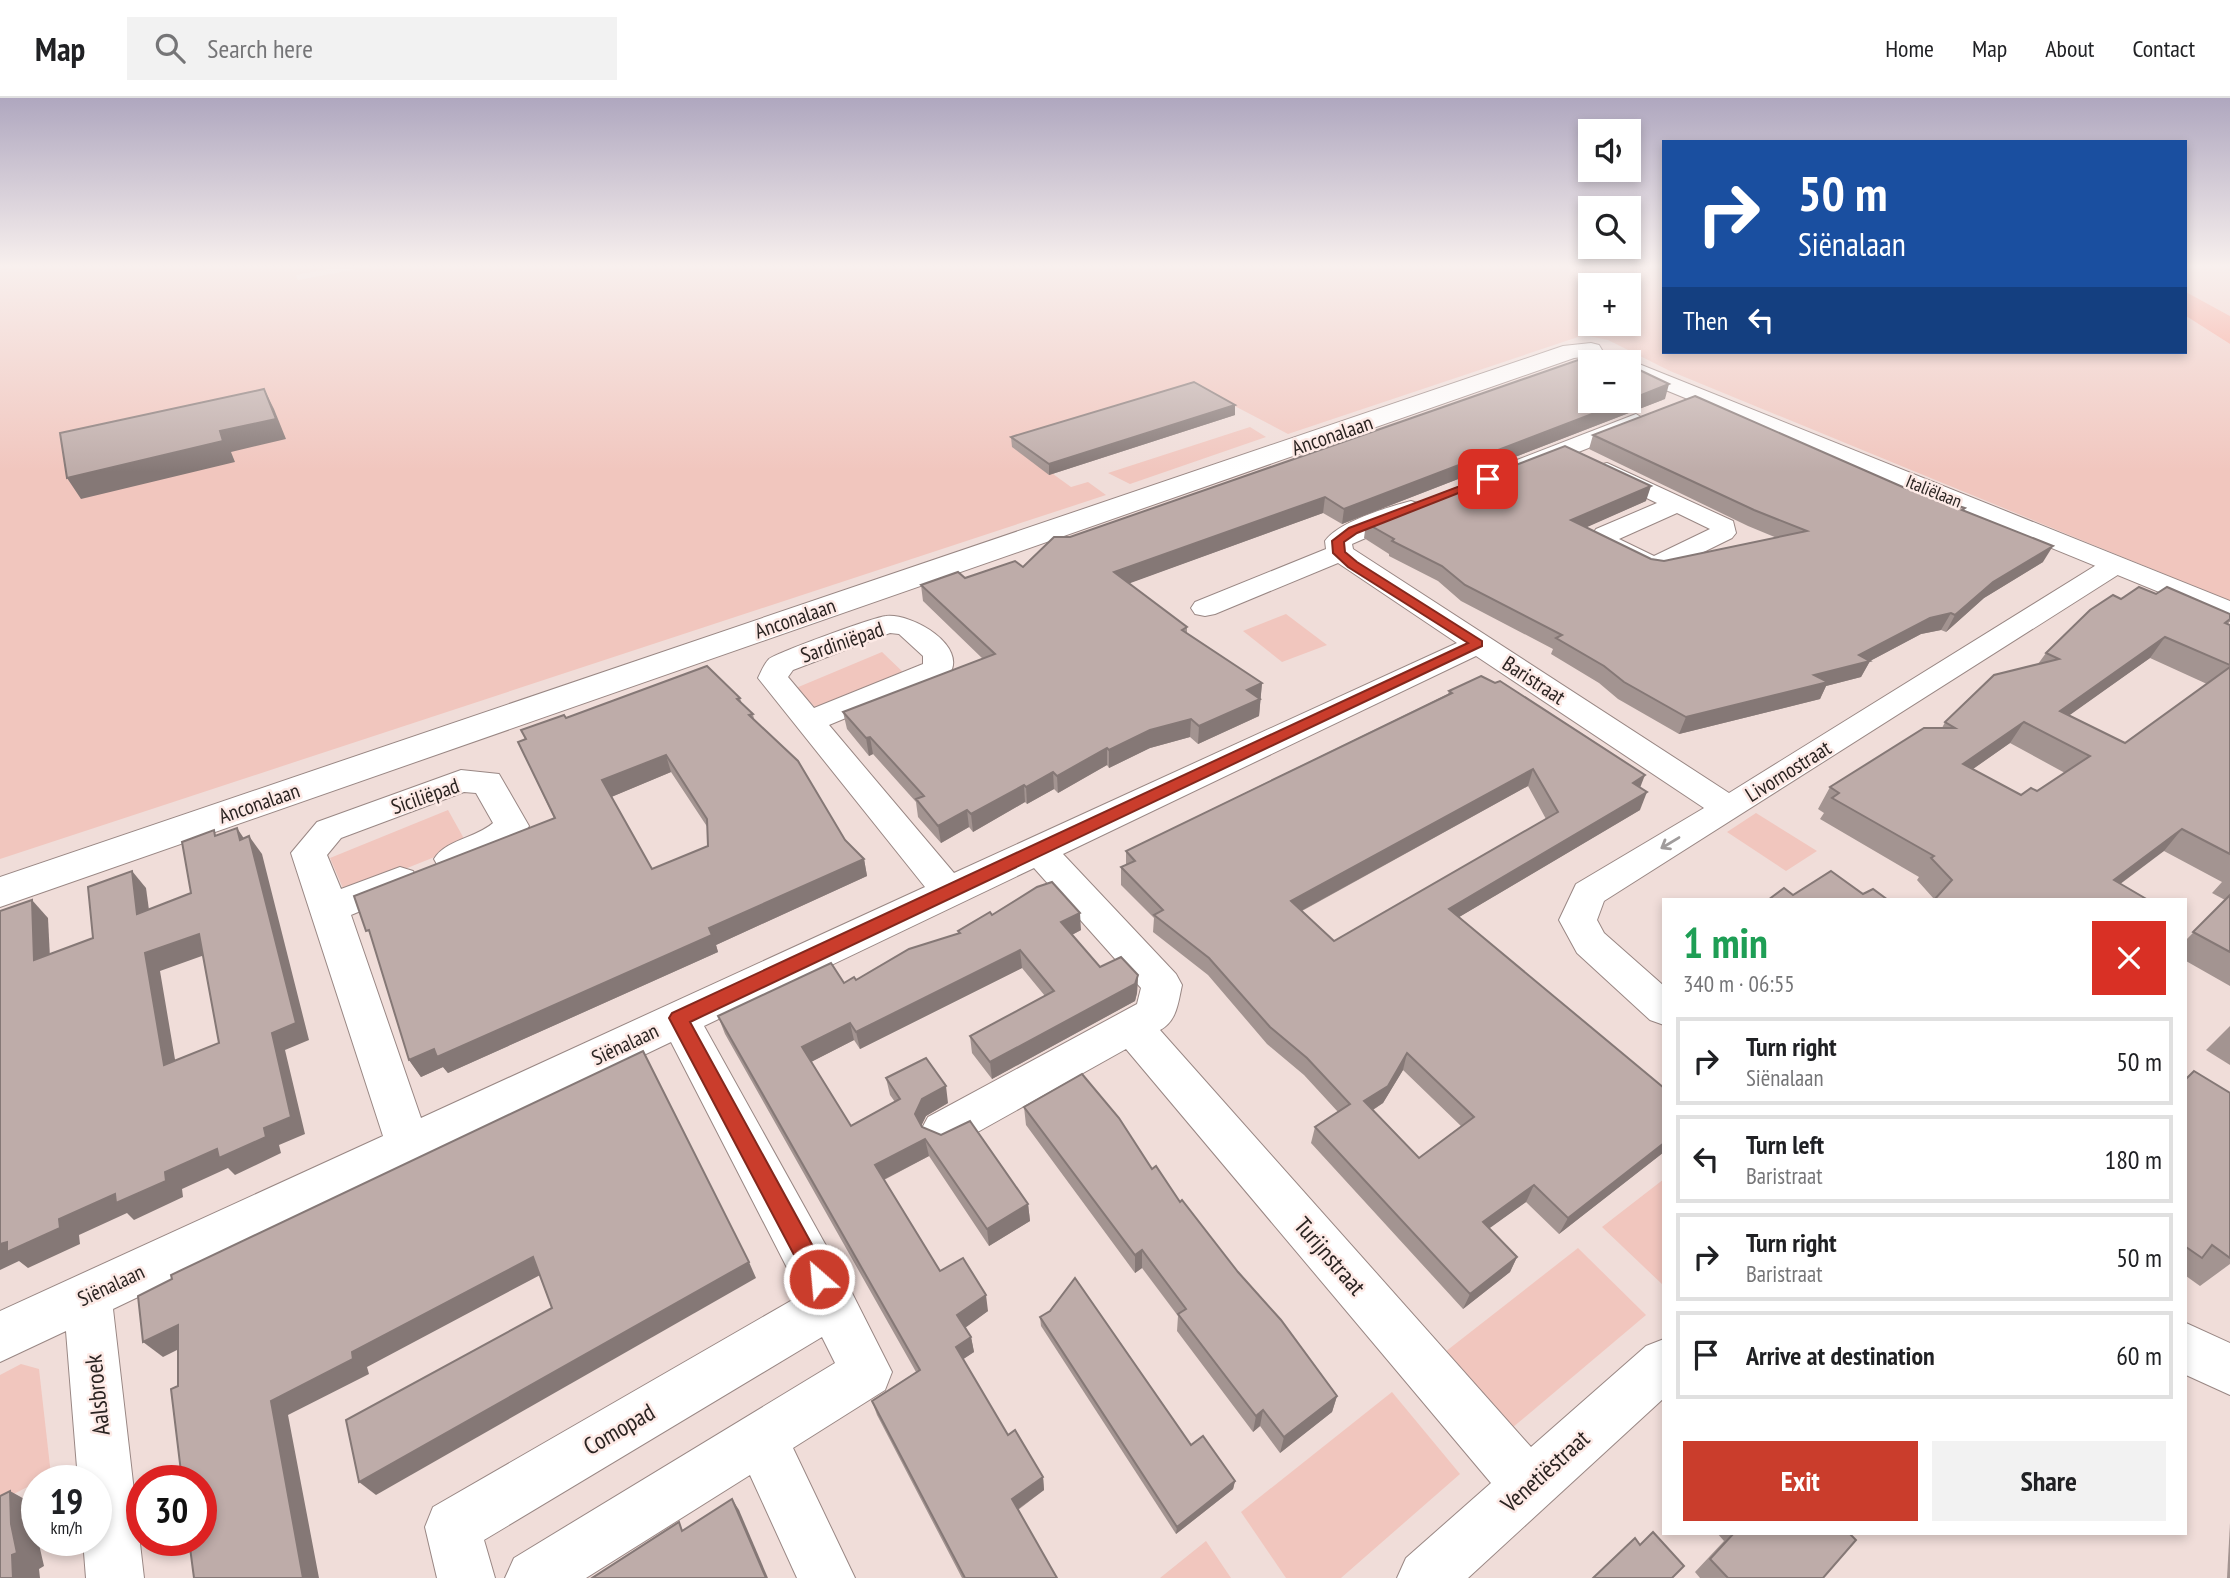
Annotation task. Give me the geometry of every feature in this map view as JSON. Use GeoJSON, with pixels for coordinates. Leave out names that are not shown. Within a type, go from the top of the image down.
{"type":"FeatureCollection","features":[{"type":"Feature","properties":{"kind":"street","name":"Anconalaan"},"geometry":{"type":"LineString","coordinates":[[0,892],[1555,357],[1578,359]]}},
{"type":"Feature","properties":{"kind":"street","name":"Italiëlaan"},"geometry":{"type":"LineString","coordinates":[[1641,371],[2230,612]]}},
{"type":"Feature","properties":{"kind":"street"},"geometry":{"type":"LineString","coordinates":[[1501,474],[1700,395]]}},
{"type":"Feature","properties":{"kind":"street"},"geometry":{"type":"LineString","coordinates":[[1564,450],[1676,504]]}},
{"type":"Feature","properties":{"kind":"street"},"geometry":{"type":"LineString","coordinates":[[1205,608],[1339,553],[1338,541],[1353,531],[1438,499]]}},
{"type":"Feature","properties":{"kind":"street","name":"Baristraat"},"geometry":{"type":"LineString","coordinates":[[1339,553],[1728,808]]}},
{"type":"Feature","properties":{"kind":"street","name":"Livornostraat"},"geometry":{"type":"LineString","coordinates":[[1662,1007],[1590,943],[1578,919],[1589,893],[2115,565]]}},
{"type":"Feature","properties":{"kind":"street","name":"Sardiniëpad"},"geometry":{"type":"LineString","coordinates":[[809,722],[938,669],[938,654],[908,627],[887,624],[781,664],[773,678],[809,722],[949,892]]}},
{"type":"Feature","properties":{"kind":"street","name":"Siënalaan"},"geometry":{"type":"LineString","coordinates":[[0,1337],[1478,644]]}},
{"type":"Feature","properties":{"kind":"street","name":"Siciliëpad"},"geometry":{"type":"LineString","coordinates":[[330,908],[495,841],[512,826],[487,782],[460,781],[330,830],[309,853],[330,908],[408,1146]]}},
{"type":"Feature","properties":{"kind":"street"},"geometry":{"type":"LineString","coordinates":[[943,1130],[1155,1014],[1162,985],[1039,850]]}},
{"type":"Feature","properties":{"kind":"street"},"geometry":{"type":"LineString","coordinates":[[534,1578],[867,1372],[679,1018]]}},
{"type":"Feature","properties":{"kind":"street","name":"Turijnstraat"},"geometry":{"type":"LineString","coordinates":[[1131,1026],[1530,1486]]}},
{"type":"Feature","properties":{"kind":"street","name":"Aalsbroek"},"geometry":{"type":"LineString","coordinates":[[87,1296],[115,1578]]}},
{"type":"Feature","properties":{"kind":"street","name":"Comopad"},"geometry":{"type":"LineString","coordinates":[[466,1578],[453,1527],[832,1304]]}},
{"type":"Feature","properties":{"kind":"street"},"geometry":{"type":"LineString","coordinates":[[2187,1348],[2230,1370]]}},
{"type":"Feature","properties":{"kind":"street","name":"Venetiëstraat"},"geometry":{"type":"LineString","coordinates":[[1426,1578],[1662,1366]]}},
{"type":"Feature","properties":{"kind":"street"},"geometry":{"type":"LineString","coordinates":[[761,1438],[826,1578]]}},
{"type":"Feature","properties":{"kind":"shaded area"},"geometry":{"type":"Polygon","coordinates":[[[0,334],[1581,336],[1288,434],[1204,390],[1017,448],[1071,487],[1088,482],[1106,495],[0,859],[0,334]]]}},
{"type":"Feature","properties":{"kind":"shaded area"},"geometry":{"type":"Polygon","coordinates":[[[1662,334],[1662,354],[2187,354],[2187,334],[2214,334],[2230,344],[2230,601],[1670,371],[1641,356],[1641,350],[1628,350],[1608,340],[1589,336],[1662,334]]]}},
{"type":"Feature","properties":{"kind":"shaded area"},"geometry":{"type":"Polygon","coordinates":[[[2214,334],[2230,334],[2230,344],[2214,334]]]}},
{"type":"Feature","properties":{"kind":"shaded area"},"geometry":{"type":"Polygon","coordinates":[[[1250,427],[1266,437],[1130,484],[1108,473],[1250,427]]]}},
{"type":"Feature","properties":{"kind":"shaded area"},"geometry":{"type":"Polygon","coordinates":[[[1286,614],[1327,645],[1282,662],[1243,631],[1286,614]]]}},
{"type":"Feature","properties":{"kind":"shaded area"},"geometry":{"type":"Polygon","coordinates":[[[882,652],[907,676],[820,712],[796,688],[882,652]]]}},
{"type":"Feature","properties":{"kind":"shaded area"},"geometry":{"type":"Polygon","coordinates":[[[448,810],[467,844],[345,893],[330,858],[448,810]]]}},
{"type":"Feature","properties":{"kind":"shaded area"},"geometry":{"type":"Polygon","coordinates":[[[1756,813],[1817,851],[1786,871],[1727,832],[1756,813]]]}},
{"type":"Feature","properties":{"kind":"shaded area"},"geometry":{"type":"Polygon","coordinates":[[[1662,1181],[1662,1284],[1602,1227],[1662,1181]]]}},
{"type":"Feature","properties":{"kind":"shaded area"},"geometry":{"type":"Polygon","coordinates":[[[1578,1248],[1646,1315],[1512,1428],[1445,1352],[1578,1248]]]}},
{"type":"Feature","properties":{"kind":"shaded area"},"geometry":{"type":"Polygon","coordinates":[[[21,1364],[39,1369],[50,1465],[21,1465],[21,1490],[0,1501],[0,1375],[21,1364]]]}},
{"type":"Feature","properties":{"kind":"shaded area"},"geometry":{"type":"Polygon","coordinates":[[[1392,1392],[1460,1474],[1341,1578],[1286,1578],[1241,1512],[1392,1392]]]}},
{"type":"Feature","properties":{"kind":"shaded area"},"geometry":{"type":"Polygon","coordinates":[[[1206,1541],[1231,1578],[1160,1578],[1206,1541]]]}},
{"type":"Feature","properties":{"kind":"building"},"geometry":{"type":"Polygon","coordinates":[[[1578,360],[1578,413],[1595,413],[1344,509],[1325,497],[1114,572],[1187,627],[1182,630],[1262,683],[1247,690],[1260,699],[1199,726],[1191,719],[1150,730],[1109,750],[1107,748],[1057,776],[1053,772],[971,814],[967,810],[938,826],[916,799],[924,796],[843,712],[995,654],[921,585],[958,572],[965,578],[1015,561],[1023,567],[1054,537],[1070,537],[1578,360]]]}},
{"type":"Feature","properties":{"kind":"building"},"geometry":{"type":"Polygon","coordinates":[[[1641,371],[1669,384],[1641,395],[1641,371]]]}},
{"type":"Feature","properties":{"kind":"building"},"geometry":{"type":"Polygon","coordinates":[[[1194,382],[1235,405],[1049,464],[1011,437],[1194,382]]]}},
{"type":"Feature","properties":{"kind":"building"},"geometry":{"type":"Polygon","coordinates":[[[264,389],[276,419],[220,431],[223,441],[67,478],[60,433],[264,389]]]}},
{"type":"Feature","properties":{"kind":"building"},"geometry":{"type":"Polygon","coordinates":[[[1695,396],[1905,488],[1965,508],[1962,510],[2053,546],[1993,582],[1955,615],[1951,613],[1930,618],[1859,655],[1870,661],[1814,675],[1828,682],[1686,717],[1624,682],[1604,666],[1556,638],[1562,635],[1465,585],[1442,566],[1392,541],[1394,539],[1366,523],[1565,446],[1651,486],[1571,520],[1651,559],[1664,561],[1807,531],[1754,510],[1593,435],[1695,396]]]}},
{"type":"Feature","properties":{"kind":"building"},"geometry":{"type":"Polygon","coordinates":[[[2139,587],[2156,594],[2167,587],[2230,614],[2230,619],[2225,623],[2230,625],[2230,665],[2165,637],[2060,711],[2125,743],[2230,667],[2230,854],[2182,829],[2114,880],[2145,898],[1936,898],[1952,880],[1931,858],[1934,856],[1832,798],[1839,793],[1830,787],[1924,728],[1955,728],[1945,722],[1994,675],[2059,659],[2046,653],[2090,610],[2113,595],[2121,599],[2139,587]],[[2024,722],[1963,764],[2021,795],[2031,788],[2037,791],[2090,756],[2024,722]]]}},
{"type":"Feature","properties":{"kind":"building"},"geometry":{"type":"Polygon","coordinates":[[[707,666],[740,698],[737,699],[753,714],[749,715],[798,761],[845,840],[864,859],[709,928],[712,935],[437,1057],[434,1049],[409,1060],[369,930],[366,931],[354,896],[555,818],[518,742],[526,739],[521,730],[564,715],[566,718],[707,666]],[[666,755],[602,780],[652,869],[708,846],[707,819],[666,755]]]}},
{"type":"Feature","properties":{"kind":"building"},"geometry":{"type":"Polygon","coordinates":[[[1481,676],[1495,683],[1500,681],[1645,775],[1633,783],[1647,792],[1449,909],[1662,1086],[1662,1145],[1568,1218],[1534,1185],[1483,1222],[1517,1257],[1470,1294],[1315,1127],[1350,1104],[1307,1058],[1270,1027],[1209,958],[1154,915],[1163,910],[1121,867],[1135,861],[1126,851],[1452,693],[1449,691],[1481,676]],[[1533,769],[1291,901],[1334,941],[1558,812],[1533,769]],[[1407,1053],[1388,1086],[1364,1101],[1419,1158],[1474,1117],[1407,1053]]]}},
{"type":"Feature","properties":{"kind":"building"},"geometry":{"type":"Polygon","coordinates":[[[237,828],[240,840],[249,836],[296,1023],[272,1033],[291,1117],[264,1128],[266,1137],[219,1158],[217,1149],[165,1172],[166,1181],[116,1203],[115,1194],[59,1219],[60,1228],[7,1252],[7,1242],[0,1244],[0,911],[32,900],[34,960],[93,938],[88,887],[132,871],[137,914],[191,893],[182,842],[214,830],[215,836],[237,828]],[[199,934],[145,953],[164,1065],[219,1043],[199,934]]]}},
{"type":"Feature","properties":{"kind":"building"},"geometry":{"type":"Polygon","coordinates":[[[1831,871],[1863,894],[1873,889],[1885,898],[1771,898],[1784,888],[1793,895],[1831,871]]]}},
{"type":"Feature","properties":{"kind":"building"},"geometry":{"type":"Polygon","coordinates":[[[1052,882],[1080,913],[1061,922],[1100,967],[1121,957],[1138,975],[1135,984],[990,1062],[970,1036],[1054,991],[1020,950],[856,1032],[850,1023],[802,1047],[851,1126],[900,1099],[886,1078],[926,1058],[946,1086],[922,1099],[915,1114],[922,1127],[941,1135],[970,1121],[1028,1204],[987,1229],[925,1139],[875,1165],[940,1271],[963,1258],[986,1295],[957,1315],[971,1337],[956,1347],[1008,1435],[1015,1430],[1043,1477],[1012,1499],[1057,1578],[965,1578],[872,1401],[920,1370],[718,1016],[831,963],[844,983],[854,977],[856,980],[909,949],[960,933],[958,931],[990,912],[992,915],[1037,887],[1052,882]]]}},
{"type":"Feature","properties":{"kind":"building"},"geometry":{"type":"Polygon","coordinates":[[[2230,895],[2230,952],[2193,932],[2230,895]]]}},
{"type":"Feature","properties":{"kind":"building"},"geometry":{"type":"Polygon","coordinates":[[[643,1051],[749,1262],[359,1482],[346,1420],[552,1308],[533,1257],[352,1352],[353,1359],[271,1401],[303,1578],[194,1578],[191,1556],[217,1556],[217,1465],[180,1465],[171,1389],[178,1386],[178,1325],[143,1342],[138,1296],[172,1279],[171,1275],[643,1051]]]}},
{"type":"Feature","properties":{"kind":"building"},"geometry":{"type":"Polygon","coordinates":[[[2194,1071],[2230,1093],[2230,1258],[2212,1245],[2202,1258],[2187,1248],[2187,1078],[2194,1071]]]}},
{"type":"Feature","properties":{"kind":"building"},"geometry":{"type":"Polygon","coordinates":[[[1082,1074],[1119,1118],[1152,1169],[1156,1166],[1180,1202],[1182,1200],[1238,1272],[1281,1320],[1337,1396],[1284,1437],[1263,1410],[1256,1416],[1178,1314],[1186,1309],[1142,1250],[1135,1255],[1024,1107],[1082,1074]]]}},
{"type":"Feature","properties":{"kind":"building"},"geometry":{"type":"Polygon","coordinates":[[[1075,1278],[1191,1445],[1203,1436],[1235,1481],[1177,1527],[1040,1317],[1050,1311],[1075,1278]]]}},
{"type":"Feature","properties":{"kind":"building"},"geometry":{"type":"Polygon","coordinates":[[[10,1491],[11,1524],[17,1553],[12,1555],[13,1578],[0,1578],[0,1496],[10,1491]]]}},
{"type":"Feature","properties":{"kind":"building"},"geometry":{"type":"Polygon","coordinates":[[[732,1499],[766,1578],[592,1578],[679,1522],[682,1531],[732,1499]]]}},
{"type":"Feature","properties":{"kind":"building"},"geometry":{"type":"Polygon","coordinates":[[[1653,1532],[1684,1566],[1672,1578],[1593,1578],[1635,1538],[1640,1545],[1653,1532]]]}},
{"type":"Feature","properties":{"kind":"building"},"geometry":{"type":"Polygon","coordinates":[[[1732,1535],[1851,1535],[1856,1540],[1823,1578],[1728,1578],[1710,1559],[1732,1535]]]}},
{"type":"Feature","properties":{"kind":"route"},"geometry":{"type":"LineString","coordinates":[[819,1279],[679,1018],[1478,644],[1352,564],[1339,553],[1338,541],[1353,531],[1488,479]]}}]}
